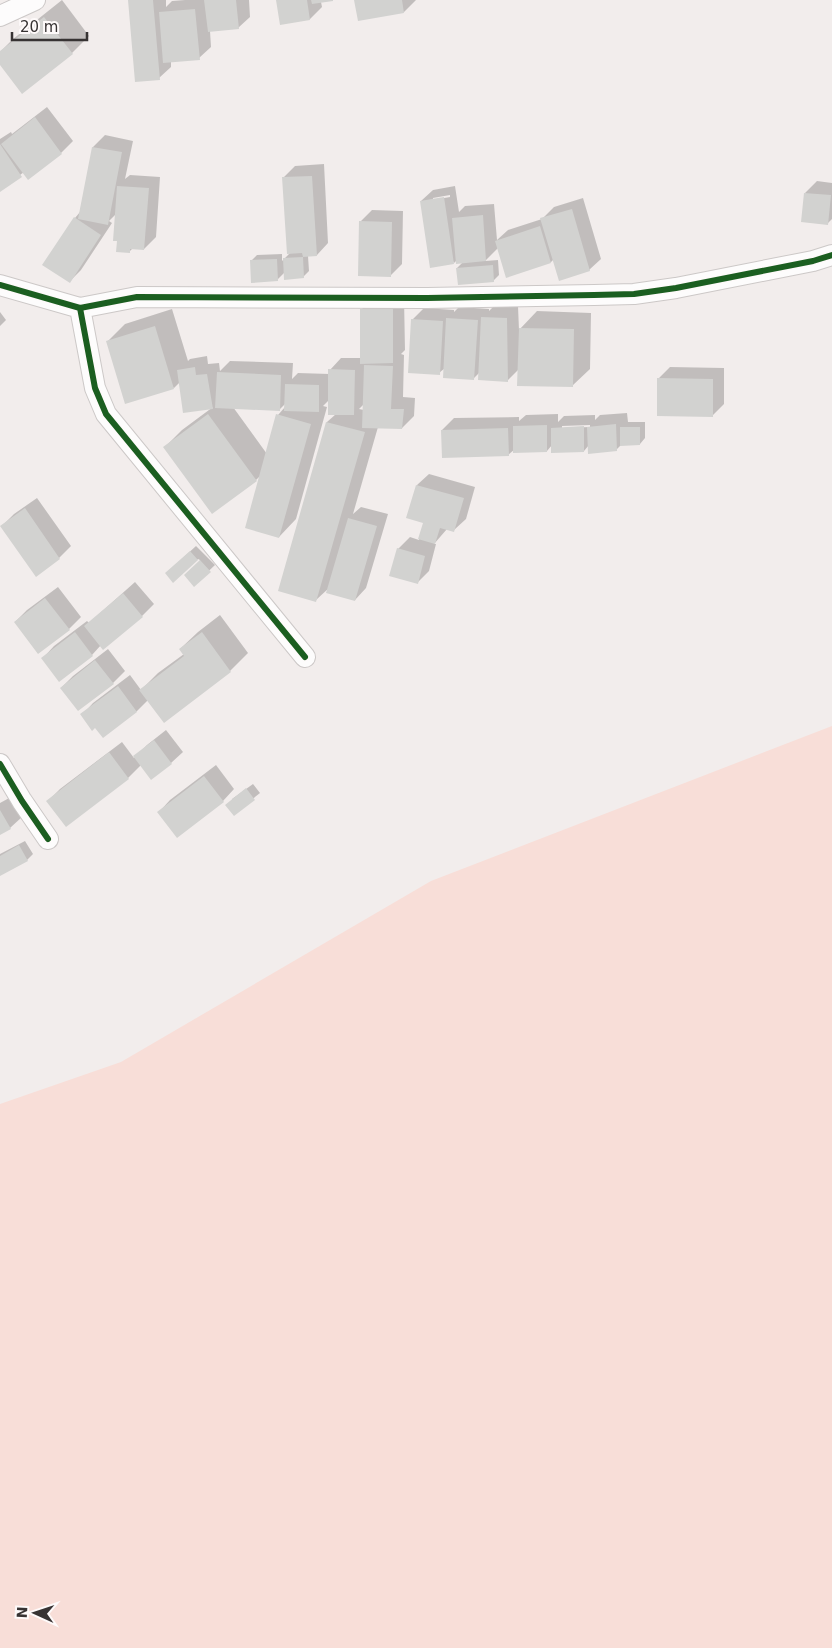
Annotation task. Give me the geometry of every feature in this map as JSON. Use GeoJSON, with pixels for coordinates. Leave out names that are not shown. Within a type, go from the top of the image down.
{"type":"FeatureCollection","features":[{"type":"Feature","properties":{"kind":"street"},"geometry":{"type":"LineString","coordinates":[[0,16],[35,0]]}},
{"type":"Feature","properties":{"kind":"street"},"geometry":{"type":"LineString","coordinates":[[0,285],[80,308],[137,297],[427,298],[634,294],[813,262],[832,255]]}},
{"type":"Feature","properties":{"kind":"street"},"geometry":{"type":"LineString","coordinates":[[80,308],[95,388],[106,414],[305,657]]}},
{"type":"Feature","properties":{"kind":"street"},"geometry":{"type":"LineString","coordinates":[[0,764],[48,839]]}},
{"type":"Feature","properties":{"kind":"shaded area"},"geometry":{"type":"Polygon","coordinates":[[[832,726],[832,1648],[0,1648],[0,1104],[121,1062],[431,881],[832,726]]]}},
{"type":"Feature","properties":{"kind":"building"},"geometry":{"type":"Polygon","coordinates":[[[128,0],[153,0],[160,80],[135,82],[128,0]]]}},
{"type":"Feature","properties":{"kind":"building"},"geometry":{"type":"Polygon","coordinates":[[[204,0],[236,0],[239,29],[208,32],[204,0]]]}},
{"type":"Feature","properties":{"kind":"building"},"geometry":{"type":"Polygon","coordinates":[[[276,0],[307,0],[310,20],[280,25],[276,0]]]}},
{"type":"Feature","properties":{"kind":"building"},"geometry":{"type":"Polygon","coordinates":[[[311,0],[333,0],[333,1],[312,4],[311,0]]]}},
{"type":"Feature","properties":{"kind":"building"},"geometry":{"type":"Polygon","coordinates":[[[354,0],[402,0],[404,13],[358,21],[354,0]]]}},
{"type":"Feature","properties":{"kind":"building"},"geometry":{"type":"Polygon","coordinates":[[[195,9],[200,60],[163,63],[159,12],[195,9]]]}},
{"type":"Feature","properties":{"kind":"building"},"geometry":{"type":"Polygon","coordinates":[[[44,17],[73,54],[22,94],[0,65],[0,51],[44,17]]]}},
{"type":"Feature","properties":{"kind":"building"},"geometry":{"type":"Polygon","coordinates":[[[35,117],[62,154],[28,180],[1,144],[35,117]]]}},
{"type":"Feature","properties":{"kind":"building"},"geometry":{"type":"Polygon","coordinates":[[[0,144],[22,177],[0,192],[0,144]]]}},
{"type":"Feature","properties":{"kind":"building"},"geometry":{"type":"Polygon","coordinates":[[[92,147],[122,152],[108,225],[78,219],[92,147]]]}},
{"type":"Feature","properties":{"kind":"building"},"geometry":{"type":"Polygon","coordinates":[[[312,176],[317,256],[303,257],[302,253],[287,254],[282,177],[312,176]]]}},
{"type":"Feature","properties":{"kind":"building"},"geometry":{"type":"Polygon","coordinates":[[[117,186],[149,188],[144,250],[130,249],[130,253],[116,252],[117,241],[113,241],[117,186]]]}},
{"type":"Feature","properties":{"kind":"building"},"geometry":{"type":"Polygon","coordinates":[[[804,193],[831,195],[828,225],[801,222],[804,193]]]}},
{"type":"Feature","properties":{"kind":"building"},"geometry":{"type":"Polygon","coordinates":[[[444,197],[454,264],[430,268],[420,201],[444,197]]]}},
{"type":"Feature","properties":{"kind":"building"},"geometry":{"type":"Polygon","coordinates":[[[572,209],[590,271],[559,281],[540,218],[572,209]]]}},
{"type":"Feature","properties":{"kind":"building"},"geometry":{"type":"Polygon","coordinates":[[[483,215],[486,261],[456,264],[452,218],[483,215]]]}},
{"type":"Feature","properties":{"kind":"building"},"geometry":{"type":"Polygon","coordinates":[[[74,217],[101,235],[70,283],[42,265],[74,217]]]}},
{"type":"Feature","properties":{"kind":"building"},"geometry":{"type":"Polygon","coordinates":[[[359,221],[392,222],[391,277],[358,276],[359,221]]]}},
{"type":"Feature","properties":{"kind":"building"},"geometry":{"type":"Polygon","coordinates":[[[540,226],[551,263],[506,278],[495,241],[540,226]]]}},
{"type":"Feature","properties":{"kind":"building"},"geometry":{"type":"Polygon","coordinates":[[[303,257],[304,278],[284,280],[283,258],[303,257]]]}},
{"type":"Feature","properties":{"kind":"building"},"geometry":{"type":"Polygon","coordinates":[[[277,259],[278,281],[251,283],[250,260],[277,259]]]}},
{"type":"Feature","properties":{"kind":"building"},"geometry":{"type":"Polygon","coordinates":[[[493,265],[494,282],[458,285],[456,268],[493,265]]]}},
{"type":"Feature","properties":{"kind":"building"},"geometry":{"type":"Polygon","coordinates":[[[360,309],[393,309],[393,363],[360,364],[360,309]]]}},
{"type":"Feature","properties":{"kind":"building"},"geometry":{"type":"Polygon","coordinates":[[[481,317],[507,318],[508,382],[478,380],[481,317]]]}},
{"type":"Feature","properties":{"kind":"building"},"geometry":{"type":"Polygon","coordinates":[[[446,318],[478,320],[474,380],[443,378],[446,318]]]}},
{"type":"Feature","properties":{"kind":"building"},"geometry":{"type":"Polygon","coordinates":[[[411,319],[443,321],[440,375],[408,373],[411,319]]]}},
{"type":"Feature","properties":{"kind":"building"},"geometry":{"type":"Polygon","coordinates":[[[155,326],[174,389],[125,404],[106,341],[155,326]]]}},
{"type":"Feature","properties":{"kind":"building"},"geometry":{"type":"Polygon","coordinates":[[[519,328],[574,329],[573,387],[517,386],[519,328]]]}},
{"type":"Feature","properties":{"kind":"building"},"geometry":{"type":"Polygon","coordinates":[[[364,365],[393,366],[391,409],[404,409],[402,429],[362,428],[364,365]]]}},
{"type":"Feature","properties":{"kind":"building"},"geometry":{"type":"Polygon","coordinates":[[[195,367],[196,375],[207,374],[213,409],[183,413],[177,370],[195,367]]]}},
{"type":"Feature","properties":{"kind":"building"},"geometry":{"type":"Polygon","coordinates":[[[328,369],[355,370],[354,415],[328,415],[328,369]]]}},
{"type":"Feature","properties":{"kind":"building"},"geometry":{"type":"Polygon","coordinates":[[[217,372],[281,375],[280,411],[215,408],[217,372]]]}},
{"type":"Feature","properties":{"kind":"building"},"geometry":{"type":"Polygon","coordinates":[[[657,378],[713,379],[713,417],[657,416],[657,378]]]}},
{"type":"Feature","properties":{"kind":"building"},"geometry":{"type":"Polygon","coordinates":[[[285,384],[319,385],[319,412],[284,411],[285,384]]]}},
{"type":"Feature","properties":{"kind":"building"},"geometry":{"type":"Polygon","coordinates":[[[208,414],[257,481],[212,514],[163,447],[208,414]]]}},
{"type":"Feature","properties":{"kind":"building"},"geometry":{"type":"Polygon","coordinates":[[[276,414],[311,424],[279,538],[245,528],[276,414]]]}},
{"type":"Feature","properties":{"kind":"building"},"geometry":{"type":"Polygon","coordinates":[[[326,422],[365,432],[316,602],[278,591],[326,422]]]}},
{"type":"Feature","properties":{"kind":"building"},"geometry":{"type":"Polygon","coordinates":[[[616,424],[617,451],[588,454],[587,427],[616,424]]]}},
{"type":"Feature","properties":{"kind":"building"},"geometry":{"type":"Polygon","coordinates":[[[547,425],[547,452],[513,453],[513,426],[547,425]]]}},
{"type":"Feature","properties":{"kind":"building"},"geometry":{"type":"Polygon","coordinates":[[[584,426],[584,452],[551,453],[551,428],[584,426]]]}},
{"type":"Feature","properties":{"kind":"building"},"geometry":{"type":"Polygon","coordinates":[[[620,427],[640,427],[640,445],[620,446],[620,427]]]}},
{"type":"Feature","properties":{"kind":"building"},"geometry":{"type":"Polygon","coordinates":[[[508,428],[509,456],[442,458],[441,430],[508,428]]]}},
{"type":"Feature","properties":{"kind":"building"},"geometry":{"type":"Polygon","coordinates":[[[416,485],[464,498],[454,532],[440,528],[435,544],[418,539],[423,523],[406,518],[416,485]]]}},
{"type":"Feature","properties":{"kind":"building"},"geometry":{"type":"Polygon","coordinates":[[[25,508],[60,559],[36,577],[0,526],[25,508]]]}},
{"type":"Feature","properties":{"kind":"building"},"geometry":{"type":"Polygon","coordinates":[[[348,518],[377,526],[355,601],[326,593],[348,518]]]}},
{"type":"Feature","properties":{"kind":"building"},"geometry":{"type":"Polygon","coordinates":[[[397,548],[425,556],[418,584],[389,576],[397,548]]]}},
{"type":"Feature","properties":{"kind":"building"},"geometry":{"type":"Polygon","coordinates":[[[190,551],[198,560],[173,583],[165,573],[190,551]]]}},
{"type":"Feature","properties":{"kind":"building"},"geometry":{"type":"Polygon","coordinates":[[[200,560],[211,572],[194,587],[184,575],[200,560]]]}},
{"type":"Feature","properties":{"kind":"building"},"geometry":{"type":"Polygon","coordinates":[[[123,593],[143,617],[103,650],[84,626],[123,593]]]}},
{"type":"Feature","properties":{"kind":"building"},"geometry":{"type":"Polygon","coordinates":[[[45,598],[70,630],[38,654],[14,622],[45,598]]]}},
{"type":"Feature","properties":{"kind":"building"},"geometry":{"type":"Polygon","coordinates":[[[75,632],[93,656],[59,682],[41,658],[75,632]]]}},
{"type":"Feature","properties":{"kind":"building"},"geometry":{"type":"Polygon","coordinates":[[[202,632],[231,672],[164,723],[139,690],[184,656],[179,649],[202,632]]]}},
{"type":"Feature","properties":{"kind":"building"},"geometry":{"type":"Polygon","coordinates":[[[95,660],[114,684],[78,711],[60,688],[95,660]]]}},
{"type":"Feature","properties":{"kind":"building"},"geometry":{"type":"Polygon","coordinates":[[[118,686],[137,712],[103,738],[95,728],[92,731],[80,714],[118,686]]]}},
{"type":"Feature","properties":{"kind":"building"},"geometry":{"type":"Polygon","coordinates":[[[154,740],[172,764],[151,780],[133,756],[154,740]]]}},
{"type":"Feature","properties":{"kind":"building"},"geometry":{"type":"Polygon","coordinates":[[[109,752],[129,779],[66,827],[46,801],[109,752]]]}},
{"type":"Feature","properties":{"kind":"building"},"geometry":{"type":"Polygon","coordinates":[[[204,776],[224,802],[177,838],[157,812],[204,776]]]}},
{"type":"Feature","properties":{"kind":"building"},"geometry":{"type":"Polygon","coordinates":[[[246,788],[255,800],[234,816],[225,805],[246,788]]]}},
{"type":"Feature","properties":{"kind":"building"},"geometry":{"type":"Polygon","coordinates":[[[0,810],[11,829],[0,835],[0,810]]]}},
{"type":"Feature","properties":{"kind":"building"},"geometry":{"type":"Polygon","coordinates":[[[19,845],[28,861],[0,876],[0,856],[19,845]]]}},
{"type":"Feature","properties":{"kind":"cycle path"},"geometry":{"type":"LineString","coordinates":[[0,285],[80,308],[137,297],[427,298],[634,294],[676,288],[813,261],[832,255]]}},
{"type":"Feature","properties":{"kind":"cycle path"},"geometry":{"type":"LineString","coordinates":[[80,308],[95,388],[106,414],[305,657]]}},
{"type":"Feature","properties":{"kind":"cycle path"},"geometry":{"type":"LineString","coordinates":[[0,764],[48,839]]}}]}
